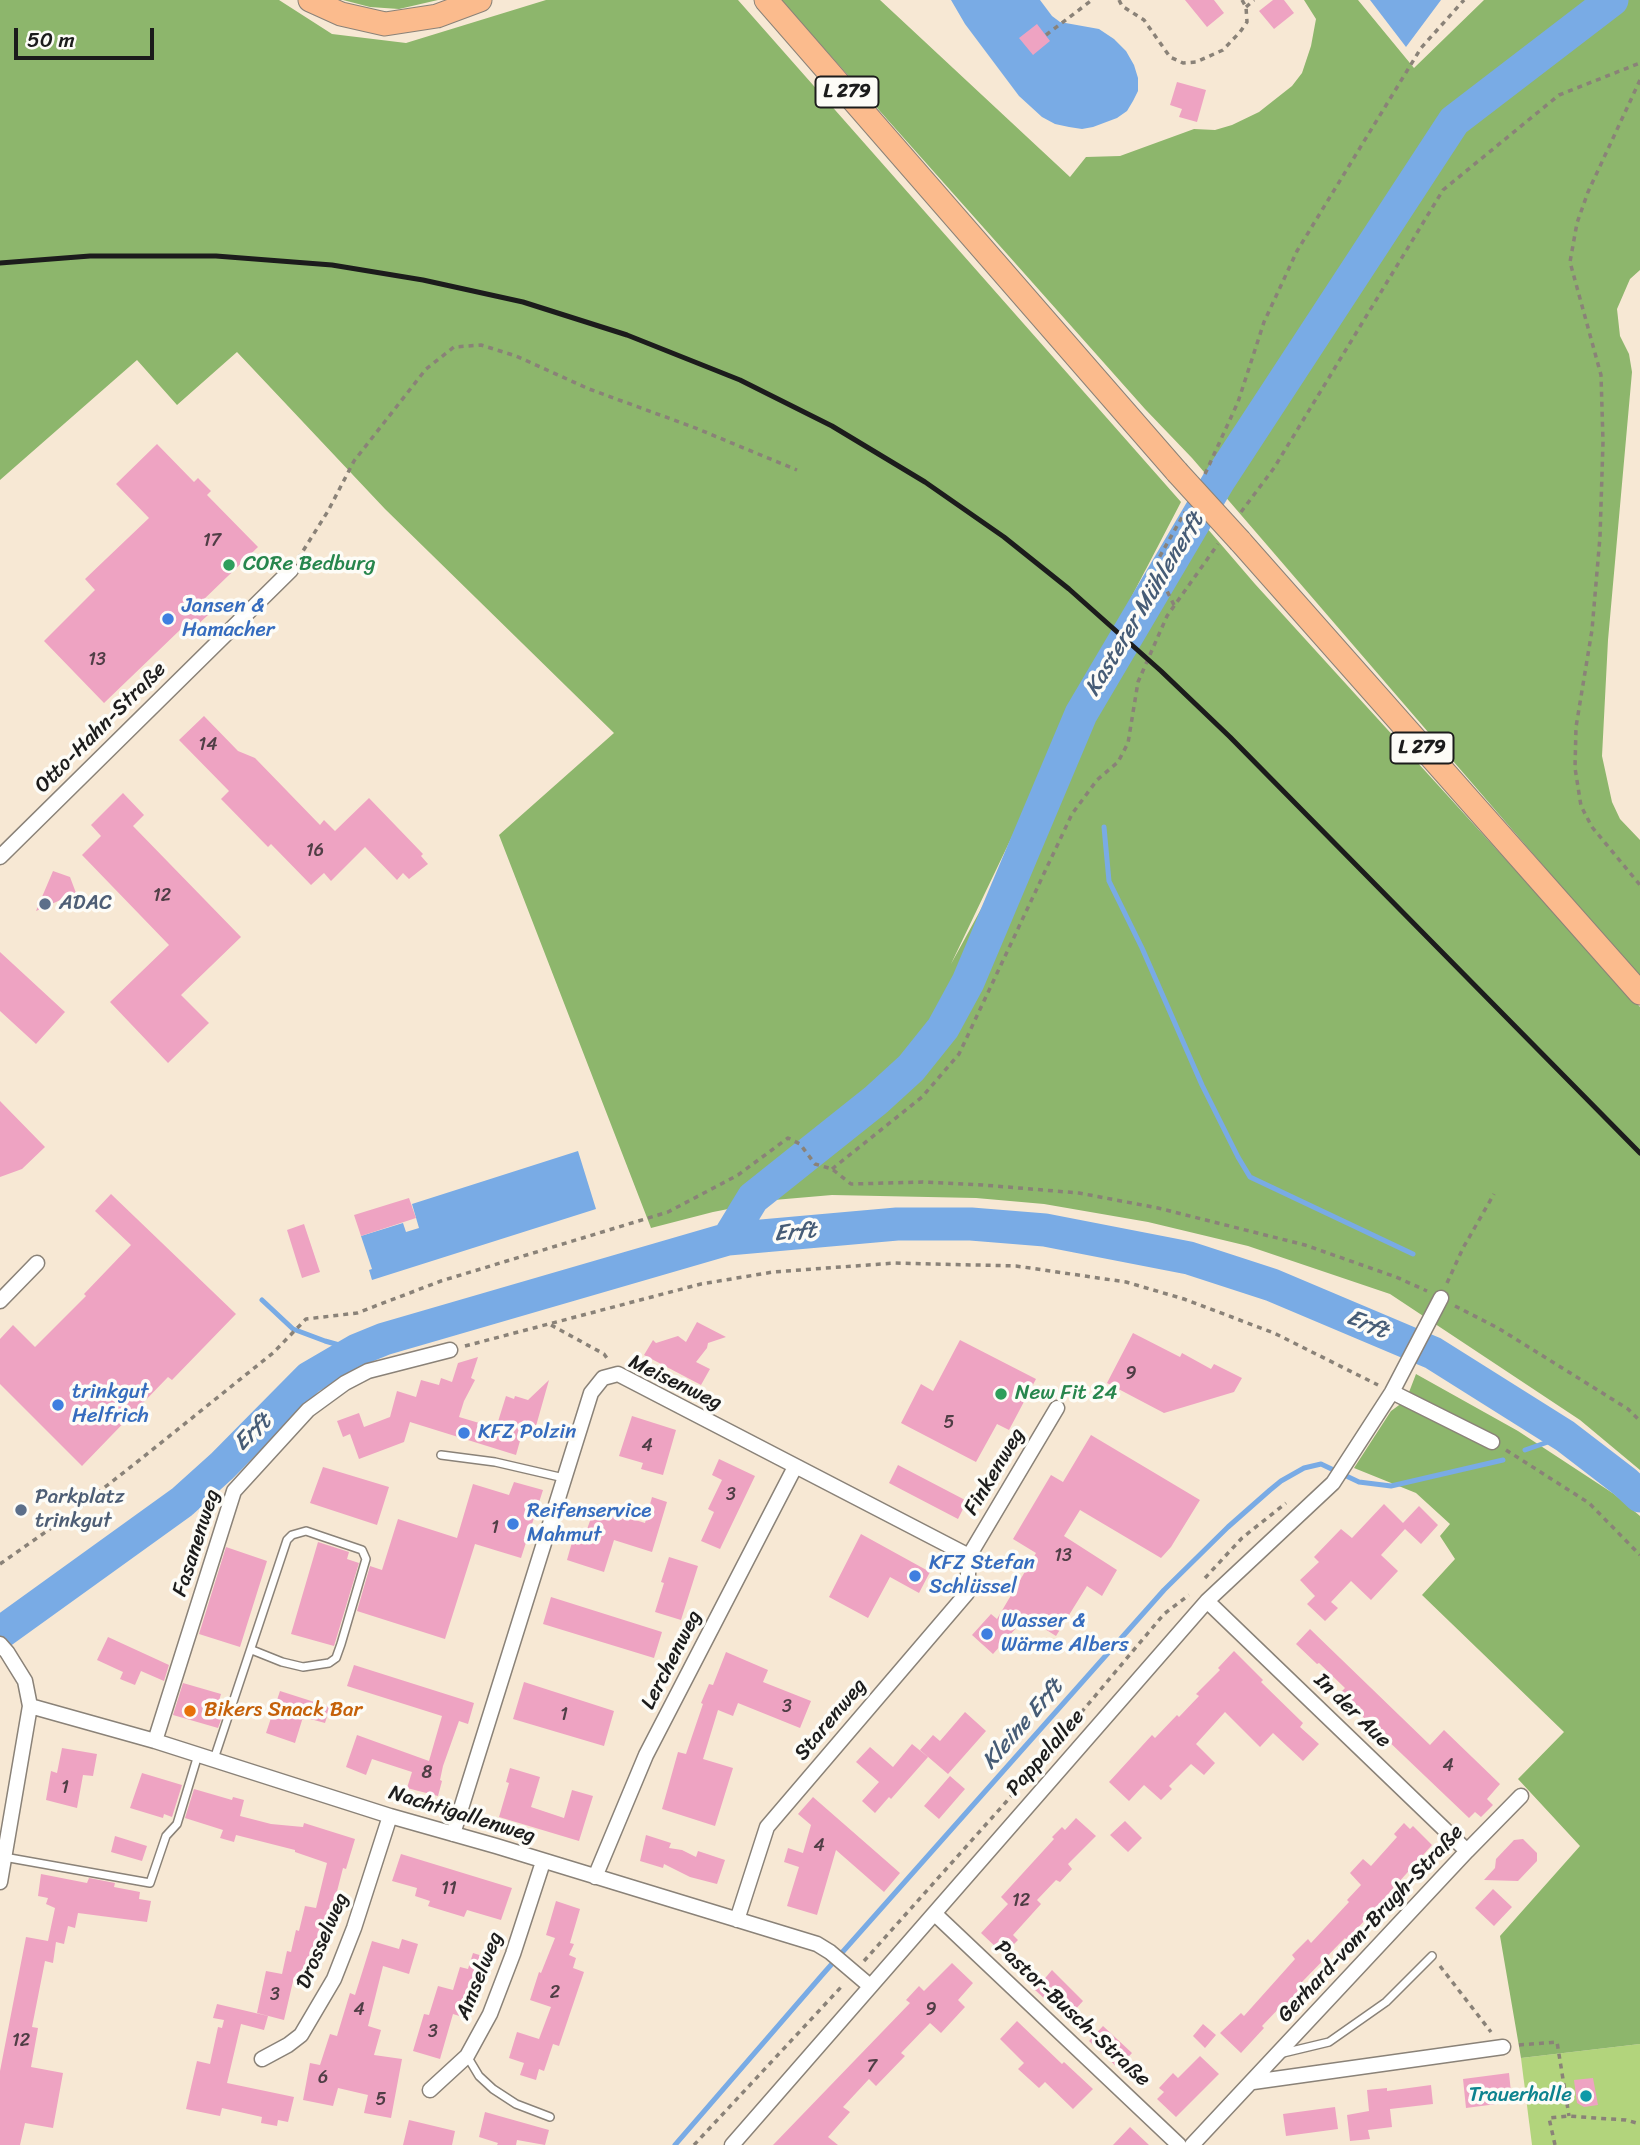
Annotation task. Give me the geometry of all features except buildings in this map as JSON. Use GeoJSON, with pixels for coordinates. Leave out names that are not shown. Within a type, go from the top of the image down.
{"type":"FeatureCollection","features":[{"type":"Feature","properties":{"kind":"main road"},"geometry":{"type":"LineString","coordinates":[[310,0],[341,15],[385,24],[437,16],[480,0]]}},
{"type":"Feature","properties":{"kind":"main road","name":"L 279"},"geometry":{"type":"LineString","coordinates":[[766,0],[1177,472],[1640,993]]}},
{"type":"Feature","properties":{"kind":"street","name":"Otto-Hahn-Straße"},"geometry":{"type":"LineString","coordinates":[[0,857],[292,570]]}},
{"type":"Feature","properties":{"kind":"street"},"geometry":{"type":"LineString","coordinates":[[0,1301],[37,1263]]}},
{"type":"Feature","properties":{"kind":"street","name":"Pappelallee"},"geometry":{"type":"LineString","coordinates":[[732,2145],[1207,1601],[1334,1483],[1392,1392],[1441,1298]]}},
{"type":"Feature","properties":{"kind":"street","name":"Fasanenweg"},"geometry":{"type":"LineString","coordinates":[[155,1741],[234,1492],[308,1410],[345,1383],[368,1371],[450,1350]]}},
{"type":"Feature","properties":{"kind":"street","name":"Meisenweg"},"geometry":{"type":"LineString","coordinates":[[453,1834],[591,1393],[603,1378],[618,1374],[968,1556]]}},
{"type":"Feature","properties":{"kind":"street"},"geometry":{"type":"LineString","coordinates":[[1392,1392],[1492,1442]]}},
{"type":"Feature","properties":{"kind":"street","name":"Finkenweg"},"geometry":{"type":"LineString","coordinates":[[968,1556],[1057,1408]]}},
{"type":"Feature","properties":{"kind":"street","name":"Lerchenweg"},"geometry":{"type":"LineString","coordinates":[[595,1877],[646,1755],[795,1467]]}},
{"type":"Feature","properties":{"kind":"street","name":"Starenweg"},"geometry":{"type":"LineString","coordinates":[[737,1920],[767,1827],[967,1593],[968,1556]]}},
{"type":"Feature","properties":{"kind":"street","name":"In der Aue"},"geometry":{"type":"LineString","coordinates":[[1207,1601],[1467,1851]]}},
{"type":"Feature","properties":{"kind":"street"},"geometry":{"type":"LineString","coordinates":[[0,1882],[30,1706],[25,1681],[4,1648]]}},
{"type":"Feature","properties":{"kind":"street","name":"Nachtigallenweg"},"geometry":{"type":"LineString","coordinates":[[30,1706],[155,1741],[390,1816],[817,1944],[870,1986]]}},
{"type":"Feature","properties":{"kind":"street","name":"Gerhard-vom-Brugh-Straße"},"geometry":{"type":"LineString","coordinates":[[1192,2145],[1521,1796]]}},
{"type":"Feature","properties":{"kind":"street","name":"Drosselweg"},"geometry":{"type":"LineString","coordinates":[[262,2059],[301,2035],[334,1979],[354,1928],[390,1816]]}},
{"type":"Feature","properties":{"kind":"street","name":"Amselweg"},"geometry":{"type":"LineString","coordinates":[[430,2090],[467,2056],[490,2014],[543,1862]]}},
{"type":"Feature","properties":{"kind":"street","name":"Pastor-Busch-Straße"},"geometry":{"type":"LineString","coordinates":[[935,1914],[1179,2145]]}},
{"type":"Feature","properties":{"kind":"street"},"geometry":{"type":"LineString","coordinates":[[1253,2081],[1503,2047]]}},
{"type":"Feature","properties":{"kind":"lane"},"geometry":{"type":"LineString","coordinates":[[441,1455],[495,1462],[564,1478]]}},
{"type":"Feature","properties":{"kind":"lane"},"geometry":{"type":"LineString","coordinates":[[214,1760],[287,1541],[292,1535],[306,1531],[362,1550],[366,1559],[335,1658],[329,1663],[303,1667],[252,1650]]}},
{"type":"Feature","properties":{"kind":"lane"},"geometry":{"type":"LineString","coordinates":[[3,1852],[150,1883],[166,1836],[177,1824],[198,1755]]}},
{"type":"Feature","properties":{"kind":"lane"},"geometry":{"type":"LineString","coordinates":[[1278,2054],[1329,2042],[1386,2002],[1432,1956]]}},
{"type":"Feature","properties":{"kind":"lane"},"geometry":{"type":"LineString","coordinates":[[467,2056],[479,2076],[493,2089],[516,2104],[550,2117]]}},
{"type":"Feature","properties":{"kind":"path"},"geometry":{"type":"LineString","coordinates":[[1046,35],[1093,0]]}},
{"type":"Feature","properties":{"kind":"path"},"geometry":{"type":"LineString","coordinates":[[1119,0],[1122,6],[1144,20],[1170,57],[1183,63],[1196,62],[1223,50],[1247,22],[1246,8],[1242,0]]}},
{"type":"Feature","properties":{"kind":"path"},"geometry":{"type":"LineString","coordinates":[[1246,8],[1254,0]]}},
{"type":"Feature","properties":{"kind":"path"},"geometry":{"type":"LineString","coordinates":[[1203,478],[1238,401],[1264,322],[1297,251],[1421,48],[1464,0]]}},
{"type":"Feature","properties":{"kind":"path"},"geometry":{"type":"LineString","coordinates":[[832,1169],[922,1097],[958,1054],[1072,814],[1097,780],[1118,762],[1128,743],[1138,682],[1174,605],[1232,534],[1443,190],[1559,95],[1640,63]]}},
{"type":"Feature","properties":{"kind":"path"},"geometry":{"type":"LineString","coordinates":[[1640,80],[1588,192],[1577,223],[1570,262],[1601,375],[1603,442],[1600,537],[1592,630],[1576,727],[1575,768],[1581,806],[1591,827],[1640,885]]}},
{"type":"Feature","properties":{"kind":"path"},"geometry":{"type":"LineString","coordinates":[[292,570],[328,511],[354,461],[426,369],[454,347],[481,345],[516,356],[589,389],[693,427],[797,470]]}},
{"type":"Feature","properties":{"kind":"path"},"geometry":{"type":"LineString","coordinates":[[1174,605],[1167,591],[1154,584],[1152,570],[1191,501]]}},
{"type":"Feature","properties":{"kind":"path"},"geometry":{"type":"LineString","coordinates":[[0,1564],[138,1462],[273,1353],[306,1319],[357,1313],[441,1281],[668,1212],[738,1175],[788,1138],[800,1143],[815,1164],[832,1169],[850,1184],[923,1182],[1079,1193],[1256,1231],[1326,1251],[1396,1277],[1498,1328],[1628,1409],[1640,1421]]}},
{"type":"Feature","properties":{"kind":"path"},"geometry":{"type":"LineString","coordinates":[[1441,1298],[1463,1248],[1494,1194]]}},
{"type":"Feature","properties":{"kind":"path"},"geometry":{"type":"LineString","coordinates":[[450,1350],[701,1284],[773,1272],[895,1263],[1016,1266],[1126,1282],[1184,1298],[1274,1333],[1392,1392]]}},
{"type":"Feature","properties":{"kind":"path"},"geometry":{"type":"LineString","coordinates":[[549,1324],[604,1354],[618,1374]]}},
{"type":"Feature","properties":{"kind":"path"},"geometry":{"type":"LineString","coordinates":[[1492,1442],[1589,1503],[1640,1555]]}},
{"type":"Feature","properties":{"kind":"path"},"geometry":{"type":"LineString","coordinates":[[694,2145],[850,1969],[1006,1801],[1164,1615],[1189,1595],[1207,1601]]}},
{"type":"Feature","properties":{"kind":"path"},"geometry":{"type":"LineString","coordinates":[[1432,1956],[1503,2047],[1557,2042],[1569,2116]]}},
{"type":"Feature","properties":{"kind":"path"},"geometry":{"type":"LineString","coordinates":[[1555,2145],[1549,2118],[1569,2116],[1626,2120],[1640,2124]]}},
{"type":"Feature","properties":{"kind":"green space"},"geometry":{"type":"Polygon","coordinates":[[[0,0],[279,0],[332,34],[406,43],[546,0],[738,0],[1181,502],[1075,705],[951,964],[1087,715],[1200,520],[1640,1007],[1640,1470],[1580,1420],[1390,1294],[1248,1246],[1148,1222],[1044,1204],[976,1198],[832,1195],[774,1200],[651,1228],[499,835],[614,733],[385,509],[237,352],[177,405],[137,360],[0,480],[0,0]]]}},
{"type":"Feature","properties":{"kind":"green space"},"geometry":{"type":"Polygon","coordinates":[[[343,0],[438,0],[399,9],[370,7],[343,0]]]}},
{"type":"Feature","properties":{"kind":"green space"},"geometry":{"type":"Polygon","coordinates":[[[781,0],[880,0],[1070,177],[1086,157],[1120,156],[1194,129],[1215,130],[1232,125],[1259,112],[1292,86],[1302,73],[1316,19],[1304,0],[1358,0],[1414,68],[1484,0],[1640,0],[1640,270],[1630,279],[1617,309],[1620,336],[1629,354],[1632,372],[1608,640],[1602,756],[1612,802],[1620,819],[1640,840],[1640,978],[1192,458],[1145,409],[781,0]]]}},
{"type":"Feature","properties":{"kind":"green space"},"geometry":{"type":"Polygon","coordinates":[[[1416,1374],[1518,1431],[1614,1494],[1640,1516],[1640,2044],[1521,2058],[1500,1936],[1580,1846],[1518,1779],[1564,1732],[1422,1595],[1455,1559],[1440,1536],[1450,1524],[1416,1493],[1354,1468],[1391,1411],[1406,1400],[1416,1374]]]}},
{"type":"Feature","properties":{"kind":"green space"},"geometry":{"type":"Polygon","coordinates":[[[1640,2044],[1640,2145],[1532,2145],[1521,2058],[1640,2044]]]}},
{"type":"Feature","properties":{"kind":"water"},"geometry":{"type":"Polygon","coordinates":[[[951,0],[1040,0],[1060,22],[1099,29],[1126,51],[1134,65],[1138,91],[1133,101],[1127,111],[1117,118],[1082,129],[1055,124],[1042,117],[1019,96],[965,24],[951,0]]]}},
{"type":"Feature","properties":{"kind":"water"},"geometry":{"type":"Polygon","coordinates":[[[1370,0],[1441,0],[1406,47],[1370,0]]]}},
{"type":"Feature","properties":{"kind":"water"},"geometry":{"type":"Polygon","coordinates":[[[578,1151],[596,1209],[372,1280],[369,1270],[372,1269],[361,1236],[403,1223],[406,1232],[419,1228],[412,1204],[578,1151]]]}},
{"type":"Feature","properties":{"kind":"waterway","name":"Kasterer Mühlenerft"},"geometry":{"type":"LineString","coordinates":[[728,1239],[753,1198],[876,1100],[911,1068],[943,1028],[968,982],[1081,714],[1218,482],[1454,121],[1612,0]]}},
{"type":"Feature","properties":{"kind":"waterway"},"geometry":{"type":"LineString","coordinates":[[1104,827],[1109,881],[1142,948],[1202,1085],[1250,1177],[1413,1254]]}},
{"type":"Feature","properties":{"kind":"waterway","name":"Erft"},"geometry":{"type":"LineString","coordinates":[[0,1633],[182,1502],[222,1466],[309,1378],[357,1350],[384,1339],[728,1239],[897,1224],[971,1224],[1045,1230],[1189,1258],[1272,1285],[1433,1353],[1565,1436],[1640,1496]]}},
{"type":"Feature","properties":{"kind":"waterway"},"geometry":{"type":"LineString","coordinates":[[262,1300],[293,1329],[357,1350]]}},
{"type":"Feature","properties":{"kind":"waterway","name":"Kleine Erft"},"geometry":{"type":"LineString","coordinates":[[1525,1450],[1565,1436]]}},
{"type":"Feature","properties":{"kind":"waterway","name":"Kleine Erft"},"geometry":{"type":"LineString","coordinates":[[675,2145],[1164,1590],[1270,1490],[1304,1468],[1321,1464],[1359,1482],[1391,1486],[1503,1460]]}},
{"type":"Feature","properties":{"kind":"railway"},"geometry":{"type":"LineString","coordinates":[[0,263],[90,256],[216,256],[332,265],[423,280],[523,302],[627,335],[740,380],[832,426],[925,482],[1004,537],[1069,589],[1161,671],[1230,737],[1640,1153]]}},
{"type":"Feature","properties":{"kind":"place","name":"CORe Bedburg"},"geometry":{"type":"Point","coordinates":[229,565]}},
{"type":"Feature","properties":{"kind":"place","name":"Jansen & Hamacher"},"geometry":{"type":"Point","coordinates":[168,619]}},
{"type":"Feature","properties":{"kind":"place","name":"ADAC"},"geometry":{"type":"Point","coordinates":[45,904]}},
{"type":"Feature","properties":{"kind":"place","name":"New Fit 24"},"geometry":{"type":"Point","coordinates":[1001,1394]}},
{"type":"Feature","properties":{"kind":"place","name":"trinkgut Helfrich"},"geometry":{"type":"Point","coordinates":[58,1405]}},
{"type":"Feature","properties":{"kind":"place","name":"KFZ Polzin"},"geometry":{"type":"Point","coordinates":[464,1433]}},
{"type":"Feature","properties":{"kind":"place","name":"Parkplatz trinkgut"},"geometry":{"type":"Point","coordinates":[21,1510]}},
{"type":"Feature","properties":{"kind":"place","name":"Reifenservice Mahmut"},"geometry":{"type":"Point","coordinates":[513,1524]}},
{"type":"Feature","properties":{"kind":"place","name":"KFZ Stefan Schlüssel"},"geometry":{"type":"Point","coordinates":[915,1576]}},
{"type":"Feature","properties":{"kind":"place","name":"Wasser & Wärme Albers"},"geometry":{"type":"Point","coordinates":[987,1634]}},
{"type":"Feature","properties":{"kind":"place","name":"Bikers Snack Bar"},"geometry":{"type":"Point","coordinates":[190,1711]}},
{"type":"Feature","properties":{"kind":"place","name":"Trauerhalle"},"geometry":{"type":"Point","coordinates":[1586,2096]}}]}
